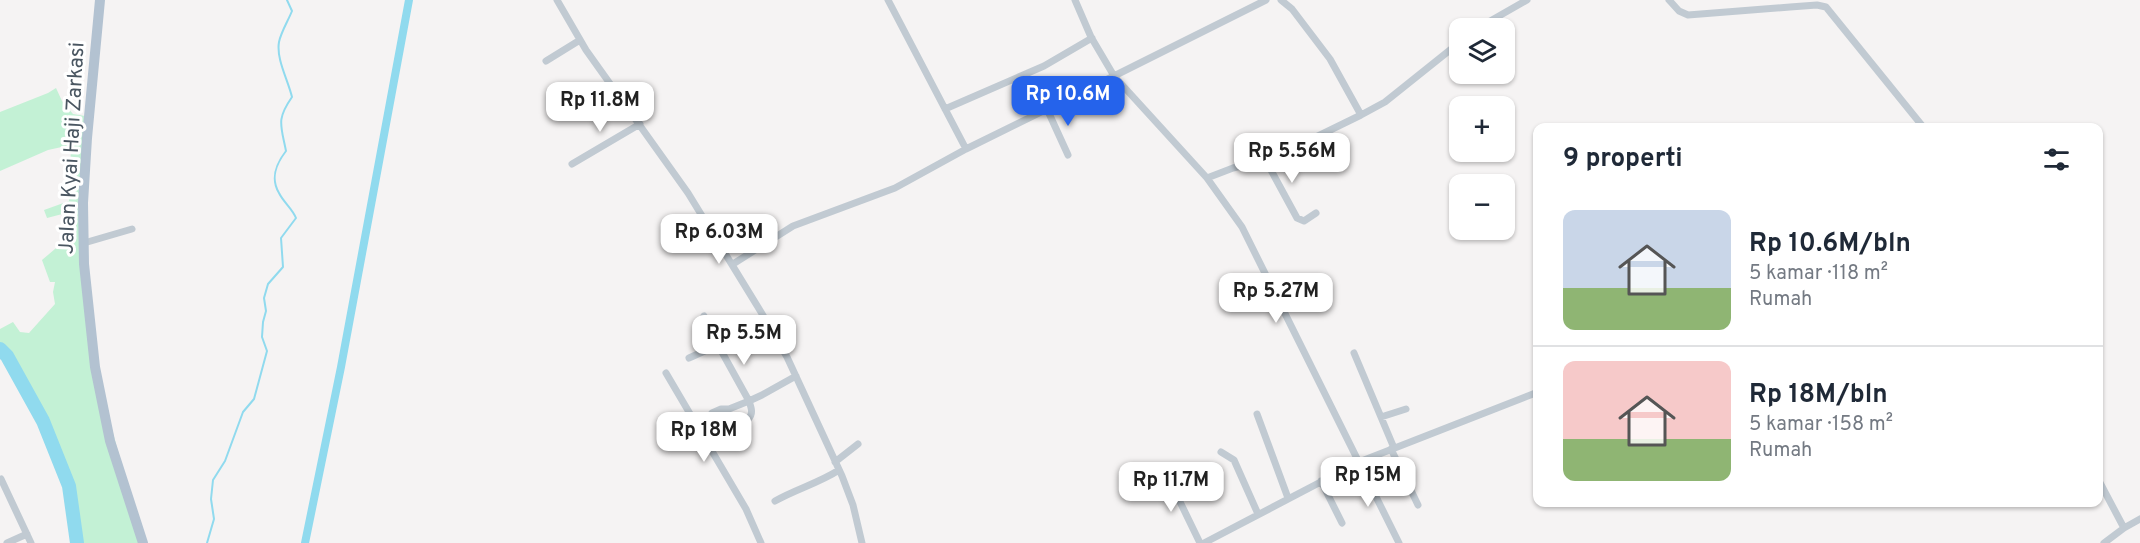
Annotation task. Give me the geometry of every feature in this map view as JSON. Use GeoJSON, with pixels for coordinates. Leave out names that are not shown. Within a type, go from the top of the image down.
{"type":"FeatureCollection","features":[{"type":"Feature","properties":{"kind":"main road","name":"Jalan Kyai Haji Zarkasi"},"geometry":{"type":"LineString","coordinates":[[100,0],[83,203],[84,264],[95,367],[110,441],[143,543]]}},
{"type":"Feature","properties":{"kind":"street"},"geometry":{"type":"LineString","coordinates":[[557,0],[580,40],[688,193],[764,317],[796,376],[837,466],[853,505],[862,543]]}},
{"type":"Feature","properties":{"kind":"street"},"geometry":{"type":"LineString","coordinates":[[888,0],[966,149]]}},
{"type":"Feature","properties":{"kind":"street"},"geometry":{"type":"LineString","coordinates":[[1075,0],[1092,38],[1114,76],[1207,178],[1242,227],[1399,543]]}},
{"type":"Feature","properties":{"kind":"street"},"geometry":{"type":"LineString","coordinates":[[733,264],[793,226],[895,188],[966,149],[1266,0]]}},
{"type":"Feature","properties":{"kind":"street"},"geometry":{"type":"LineString","coordinates":[[1281,0],[1292,9],[1330,59],[1361,115]]}},
{"type":"Feature","properties":{"kind":"street"},"geometry":{"type":"LineString","coordinates":[[1496,18],[1527,0]]}},
{"type":"Feature","properties":{"kind":"street"},"geometry":{"type":"LineString","coordinates":[[1669,0],[1679,11],[1688,15],[1817,5],[1826,7],[1920,123]]}},
{"type":"Feature","properties":{"kind":"street"},"geometry":{"type":"LineString","coordinates":[[1817,5],[1824,0]]}},
{"type":"Feature","properties":{"kind":"street"},"geometry":{"type":"LineString","coordinates":[[945,109],[1044,66],[1092,38]]}},
{"type":"Feature","properties":{"kind":"street"},"geometry":{"type":"LineString","coordinates":[[546,62],[580,40]]}},
{"type":"Feature","properties":{"kind":"street"},"geometry":{"type":"LineString","coordinates":[[1207,178],[1233,168],[1266,161],[1361,115],[1385,102],[1449,51]]}},
{"type":"Feature","properties":{"kind":"street"},"geometry":{"type":"LineString","coordinates":[[1047,110],[1068,155]]}},
{"type":"Feature","properties":{"kind":"street"},"geometry":{"type":"LineString","coordinates":[[572,164],[640,124]]}},
{"type":"Feature","properties":{"kind":"street"},"geometry":{"type":"LineString","coordinates":[[1266,161],[1294,215],[1304,220],[1316,213]]}},
{"type":"Feature","properties":{"kind":"street"},"geometry":{"type":"LineString","coordinates":[[84,243],[132,229]]}},
{"type":"Feature","properties":{"kind":"street"},"geometry":{"type":"LineString","coordinates":[[704,316],[749,400],[752,412],[750,417],[717,438]]}},
{"type":"Feature","properties":{"kind":"street"},"geometry":{"type":"LineString","coordinates":[[736,335],[764,317]]}},
{"type":"Feature","properties":{"kind":"street"},"geometry":{"type":"LineString","coordinates":[[689,358],[718,345]]}},
{"type":"Feature","properties":{"kind":"street"},"geometry":{"type":"LineString","coordinates":[[1354,353],[1418,505]]}},
{"type":"Feature","properties":{"kind":"street"},"geometry":{"type":"LineString","coordinates":[[666,373],[746,509],[761,543]]}},
{"type":"Feature","properties":{"kind":"street"},"geometry":{"type":"LineString","coordinates":[[712,413],[721,409],[729,409],[796,376]]}},
{"type":"Feature","properties":{"kind":"street"},"geometry":{"type":"LineString","coordinates":[[1165,471],[1202,543],[1359,462],[1533,394]]}},
{"type":"Feature","properties":{"kind":"street"},"geometry":{"type":"LineString","coordinates":[[1381,417],[1406,409]]}},
{"type":"Feature","properties":{"kind":"street"},"geometry":{"type":"LineString","coordinates":[[1257,414],[1288,498]]}},
{"type":"Feature","properties":{"kind":"street"},"geometry":{"type":"LineString","coordinates":[[775,501],[822,480],[858,444]]}},
{"type":"Feature","properties":{"kind":"street"},"geometry":{"type":"LineString","coordinates":[[1221,452],[1234,460],[1258,514]]}},
{"type":"Feature","properties":{"kind":"street"},"geometry":{"type":"LineString","coordinates":[[1,479],[31,543]]}},
{"type":"Feature","properties":{"kind":"street"},"geometry":{"type":"LineString","coordinates":[[1321,481],[1342,523]]}},
{"type":"Feature","properties":{"kind":"street"},"geometry":{"type":"LineString","coordinates":[[2103,488],[2124,528]]}},
{"type":"Feature","properties":{"kind":"street"},"geometry":{"type":"LineString","coordinates":[[2104,543],[2140,519]]}},
{"type":"Feature","properties":{"kind":"street"},"geometry":{"type":"LineString","coordinates":[[7,543],[27,534]]}},
{"type":"Feature","properties":{"kind":"green space"},"geometry":{"type":"Polygon","coordinates":[[[56,88],[62,101],[73,114],[85,116],[83,203],[95,367],[143,543],[77,543],[69,486],[43,421],[7,356],[0,349],[0,329],[13,322],[20,332],[29,333],[55,304],[53,292],[55,282],[50,282],[42,260],[68,238],[70,212],[47,218],[44,210],[69,201],[71,145],[48,150],[0,171],[0,112],[56,88]]]}},
{"type":"Feature","properties":{"kind":"waterway"},"geometry":{"type":"LineString","coordinates":[[207,543],[214,519],[211,499],[213,480],[225,461],[243,412],[254,399],[267,351],[262,337],[266,311],[264,298],[268,284],[283,267],[281,238],[296,218],[283,200],[275,182],[277,166],[286,151],[281,129],[282,117],[292,97],[279,49],[281,34],[292,11],[287,0]]}},
{"type":"Feature","properties":{"kind":"waterway"},"geometry":{"type":"LineString","coordinates":[[305,543],[341,367],[409,0]]}},
{"type":"Feature","properties":{"kind":"waterway"},"geometry":{"type":"LineString","coordinates":[[0,349],[7,356],[43,421],[69,486],[77,543]]}}]}
